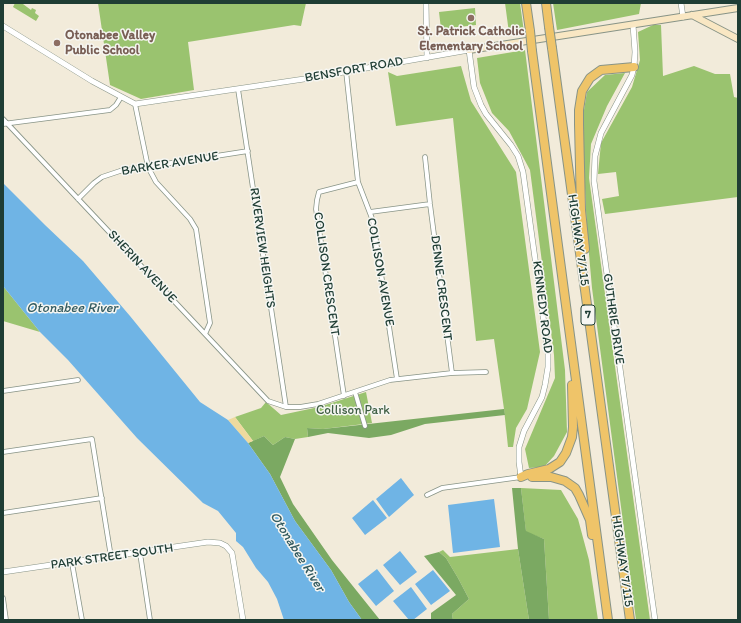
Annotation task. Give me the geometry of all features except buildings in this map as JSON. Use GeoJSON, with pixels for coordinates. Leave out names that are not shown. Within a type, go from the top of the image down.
{"type":"FeatureCollection","features":[{"type":"Feature","properties":{"kind":"highway","name":"HIGHWAY 7/115"},"geometry":{"type":"LineString","coordinates":[[526,3],[608,620]]}},
{"type":"Feature","properties":{"kind":"highway","name":"HIGHWAY 7/115"},"geometry":{"type":"LineString","coordinates":[[546,3],[630,620]]}},
{"type":"Feature","properties":{"kind":"highway"},"geometry":{"type":"LineString","coordinates":[[584,284],[586,262],[581,202],[579,124],[580,98],[585,85],[594,74],[607,69],[634,66]]}},
{"type":"Feature","properties":{"kind":"highway"},"geometry":{"type":"LineString","coordinates":[[521,477],[555,466],[566,453],[572,437],[574,419],[566,304]]}},
{"type":"Feature","properties":{"kind":"highway"},"geometry":{"type":"LineString","coordinates":[[521,477],[551,477],[565,480],[575,488],[590,520],[607,609]]}},
{"type":"Feature","properties":{"kind":"main road","name":"BENSFORT ROAD"},"geometry":{"type":"LineString","coordinates":[[469,50],[738,8]]}},
{"type":"Feature","properties":{"kind":"main road"},"geometry":{"type":"LineString","coordinates":[[692,15],[738,39]]}},
{"type":"Feature","properties":{"kind":"street"},"geometry":{"type":"LineString","coordinates":[[426,3],[427,58]]}},
{"type":"Feature","properties":{"kind":"street"},"geometry":{"type":"LineString","coordinates":[[681,3],[683,17]]}},
{"type":"Feature","properties":{"kind":"street","name":"GUTHRIE DRIVE"},"geometry":{"type":"LineString","coordinates":[[633,25],[635,52],[634,66],[628,84],[600,133],[595,156],[594,181],[655,620]]}},
{"type":"Feature","properties":{"kind":"street"},"geometry":{"type":"LineString","coordinates":[[3,26],[92,81],[135,104],[148,167],[156,182],[190,219],[196,229],[210,323],[205,334]]}},
{"type":"Feature","properties":{"kind":"street","name":"BENSFORT ROAD"},"geometry":{"type":"LineString","coordinates":[[135,104],[238,89],[469,50]]}},
{"type":"Feature","properties":{"kind":"street","name":"KENNEDY ROAD"},"geometry":{"type":"LineString","coordinates":[[469,50],[474,87],[481,105],[486,114],[511,145],[518,156],[524,172],[548,352],[548,367],[542,397],[524,431],[519,447],[518,462],[521,477]]}},
{"type":"Feature","properties":{"kind":"street","name":"COLLISON AVENUE"},"geometry":{"type":"LineString","coordinates":[[346,71],[358,182],[373,221],[397,379]]}},
{"type":"Feature","properties":{"kind":"street","name":"RIVERVIEW HEIGHTS"},"geometry":{"type":"LineString","coordinates":[[238,89],[286,407]]}},
{"type":"Feature","properties":{"kind":"street"},"geometry":{"type":"LineString","coordinates":[[5,124],[110,110],[116,105],[121,97]]}},
{"type":"Feature","properties":{"kind":"street","name":"SHERIN AVENUE"},"geometry":{"type":"LineString","coordinates":[[3,119],[5,124],[268,401],[286,407]]}},
{"type":"Feature","properties":{"kind":"street","name":"BARKER AVENUE"},"geometry":{"type":"LineString","coordinates":[[78,200],[94,183],[102,177],[120,171],[248,152]]}},
{"type":"Feature","properties":{"kind":"street","name":"DENNE CRESCENT"},"geometry":{"type":"LineString","coordinates":[[425,157],[452,373]]}},
{"type":"Feature","properties":{"kind":"street","name":"COLLISON CRESCENT"},"geometry":{"type":"LineString","coordinates":[[344,396],[316,209],[319,192],[358,182]]}},
{"type":"Feature","properties":{"kind":"street"},"geometry":{"type":"LineString","coordinates":[[370,212],[430,204]]}},
{"type":"Feature","properties":{"kind":"street"},"geometry":{"type":"LineString","coordinates":[[286,407],[306,406],[344,396],[397,379],[452,373],[486,372]]}},
{"type":"Feature","properties":{"kind":"street"},"geometry":{"type":"LineString","coordinates":[[3,391],[78,380]]}},
{"type":"Feature","properties":{"kind":"street"},"geometry":{"type":"LineString","coordinates":[[355,392],[365,426]]}},
{"type":"Feature","properties":{"kind":"street"},"geometry":{"type":"LineString","coordinates":[[3,452],[92,438],[111,557]]}},
{"type":"Feature","properties":{"kind":"street"},"geometry":{"type":"LineString","coordinates":[[427,495],[442,488],[521,477]]}},
{"type":"Feature","properties":{"kind":"street"},"geometry":{"type":"LineString","coordinates":[[3,513],[102,498]]}},
{"type":"Feature","properties":{"kind":"street","name":"PARK STREET SOUTH"},"geometry":{"type":"LineString","coordinates":[[3,572],[208,542],[220,543],[226,546],[232,553],[243,620]]}},
{"type":"Feature","properties":{"kind":"street"},"geometry":{"type":"LineString","coordinates":[[140,553],[150,620]]}},
{"type":"Feature","properties":{"kind":"street"},"geometry":{"type":"LineString","coordinates":[[72,562],[82,620]]}},
{"type":"Feature","properties":{"kind":"street"},"geometry":{"type":"LineString","coordinates":[[3,598],[6,620]]}},
{"type":"Feature","properties":{"kind":"green space"},"geometry":{"type":"Polygon","coordinates":[[[15,3],[23,4],[31,10],[32,8],[36,10],[35,13],[39,16],[36,21],[13,7],[15,3]]]}},
{"type":"Feature","properties":{"kind":"green space"},"geometry":{"type":"Polygon","coordinates":[[[98,3],[306,3],[301,26],[294,25],[188,42],[194,90],[141,99],[110,85],[98,3]]]}},
{"type":"Feature","properties":{"kind":"green space"},"geometry":{"type":"Polygon","coordinates":[[[505,3],[520,3],[524,32],[509,33],[505,3]]]}},
{"type":"Feature","properties":{"kind":"green space"},"geometry":{"type":"Polygon","coordinates":[[[553,3],[641,3],[639,14],[557,30],[553,3]]]}},
{"type":"Feature","properties":{"kind":"green space"},"geometry":{"type":"Polygon","coordinates":[[[475,8],[476,25],[441,29],[439,12],[475,8]]]}},
{"type":"Feature","properties":{"kind":"green space"},"geometry":{"type":"Polygon","coordinates":[[[653,25],[661,25],[663,76],[694,66],[715,74],[730,74],[734,97],[738,98],[738,197],[605,214],[602,199],[619,196],[616,172],[598,174],[601,143],[632,87],[640,60],[638,32],[653,25]]]}},
{"type":"Feature","properties":{"kind":"green space"},"geometry":{"type":"Polygon","coordinates":[[[525,50],[565,370],[567,432],[554,456],[544,467],[529,468],[525,449],[555,378],[554,355],[530,170],[509,131],[492,113],[480,83],[477,58],[525,50]]]}},
{"type":"Feature","properties":{"kind":"green space"},"geometry":{"type":"Polygon","coordinates":[[[461,66],[471,101],[516,172],[540,352],[527,409],[516,428],[513,447],[508,447],[494,339],[476,341],[453,118],[396,126],[388,72],[397,76],[461,66]]]}},
{"type":"Feature","properties":{"kind":"green space"},"geometry":{"type":"Polygon","coordinates":[[[625,73],[607,106],[591,144],[589,178],[650,620],[636,620],[592,288],[587,232],[582,122],[587,92],[605,75],[625,73]]]}},
{"type":"Feature","properties":{"kind":"green space"},"geometry":{"type":"Polygon","coordinates":[[[3,286],[40,332],[3,321],[3,286]]]}},
{"type":"Feature","properties":{"kind":"green space","name":"Collison Park"},"geometry":{"type":"Polygon","coordinates":[[[366,392],[372,423],[323,429],[307,428],[308,437],[295,439],[285,437],[273,445],[264,436],[253,441],[235,417],[261,408],[266,402],[281,415],[319,407],[366,392]]]}},
{"type":"Feature","properties":{"kind":"green space"},"geometry":{"type":"Polygon","coordinates":[[[504,409],[505,415],[425,424],[391,435],[369,438],[328,433],[308,437],[307,428],[323,429],[504,409]]]}},
{"type":"Feature","properties":{"kind":"green space"},"geometry":{"type":"Polygon","coordinates":[[[264,436],[273,445],[285,437],[295,439],[280,477],[293,504],[332,560],[380,620],[362,620],[349,602],[331,570],[295,521],[270,474],[248,443],[264,436]]]}},
{"type":"Feature","properties":{"kind":"green space"},"geometry":{"type":"Polygon","coordinates":[[[512,488],[521,488],[526,531],[544,539],[549,620],[529,620],[518,549],[512,488]]]}},
{"type":"Feature","properties":{"kind":"green space"},"geometry":{"type":"Polygon","coordinates":[[[521,488],[561,490],[578,519],[589,560],[598,620],[549,620],[544,539],[526,532],[521,488]]]}},
{"type":"Feature","properties":{"kind":"green space"},"geometry":{"type":"Polygon","coordinates":[[[518,549],[529,620],[453,620],[452,614],[469,599],[446,558],[439,552],[443,550],[450,557],[518,549]]]}},
{"type":"Feature","properties":{"kind":"green space"},"geometry":{"type":"Polygon","coordinates":[[[439,552],[446,558],[469,599],[452,614],[453,620],[431,620],[431,613],[456,595],[424,556],[439,552]]]}},
{"type":"Feature","properties":{"kind":"sand"},"geometry":{"type":"Polygon","coordinates":[[[235,417],[253,441],[248,443],[228,420],[235,417]]]}},
{"type":"Feature","properties":{"kind":"water","name":"Otonabee River"},"geometry":{"type":"Polygon","coordinates":[[[3,183],[83,261],[200,402],[228,420],[248,443],[270,474],[295,521],[331,570],[349,602],[362,620],[284,620],[277,599],[268,582],[256,568],[243,547],[236,541],[236,533],[218,511],[203,503],[137,438],[68,360],[40,332],[3,286],[3,183]]]}},
{"type":"Feature","properties":{"kind":"water"},"geometry":{"type":"Polygon","coordinates":[[[401,478],[414,495],[389,517],[376,499],[401,478]]]}},
{"type":"Feature","properties":{"kind":"water"},"geometry":{"type":"Polygon","coordinates":[[[494,499],[500,547],[453,553],[448,505],[494,499]]]}},
{"type":"Feature","properties":{"kind":"water"},"geometry":{"type":"Polygon","coordinates":[[[373,500],[387,518],[365,535],[352,518],[373,500]]]}},
{"type":"Feature","properties":{"kind":"water"},"geometry":{"type":"Polygon","coordinates":[[[400,551],[417,572],[400,585],[383,565],[400,551]]]}},
{"type":"Feature","properties":{"kind":"water"},"geometry":{"type":"Polygon","coordinates":[[[377,569],[394,591],[376,606],[358,584],[377,569]]]}},
{"type":"Feature","properties":{"kind":"water"},"geometry":{"type":"Polygon","coordinates":[[[433,570],[450,591],[431,605],[415,584],[433,570]]]}},
{"type":"Feature","properties":{"kind":"water"},"geometry":{"type":"Polygon","coordinates":[[[411,587],[427,609],[413,620],[409,620],[393,601],[411,587]]]}},
{"type":"Feature","properties":{"kind":"place","name":"St. Patrick Catholic Elementary School"},"geometry":{"type":"Point","coordinates":[471,18]}},
{"type":"Feature","properties":{"kind":"place","name":"Otonabee Valley Public School"},"geometry":{"type":"Point","coordinates":[57,43]}}]}
